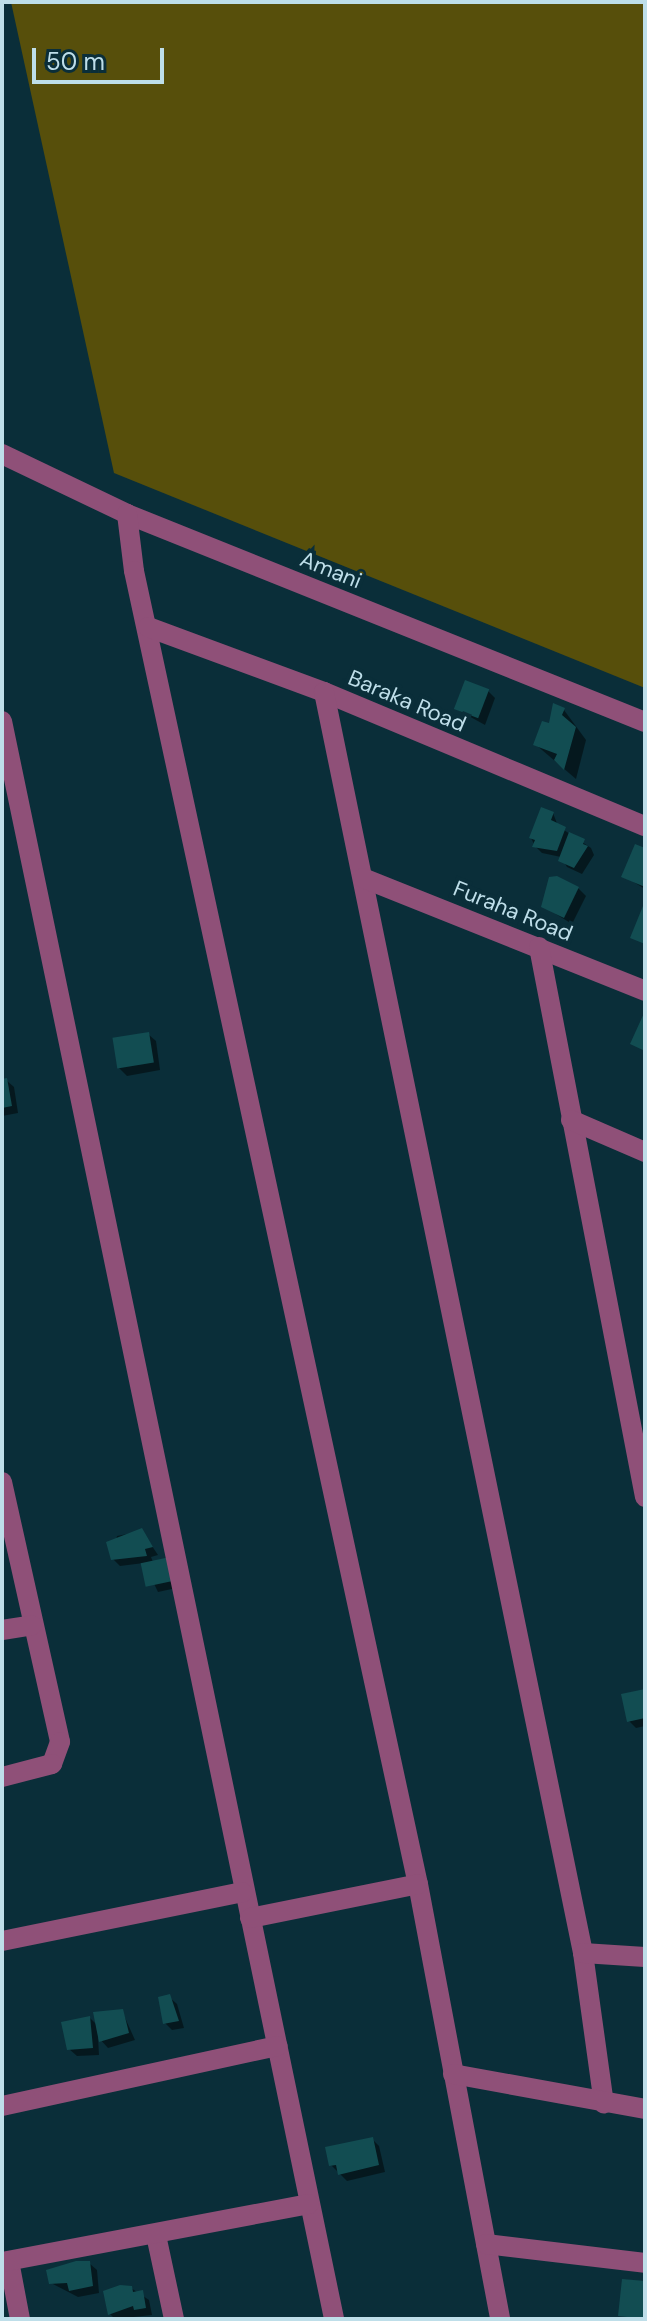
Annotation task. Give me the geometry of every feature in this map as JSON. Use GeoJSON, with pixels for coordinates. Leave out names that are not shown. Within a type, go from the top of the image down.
{"type":"FeatureCollection","features":[{"type":"Feature","properties":{"kind":"street","name":"Amani"},"geometry":{"type":"LineString","coordinates":[[2,454],[127,514],[645,722]]}},
{"type":"Feature","properties":{"kind":"street"},"geometry":{"type":"LineString","coordinates":[[127,514],[148,627],[418,1884],[500,2319]]}},
{"type":"Feature","properties":{"kind":"street","name":"Baraka Road"},"geometry":{"type":"LineString","coordinates":[[148,627],[324,692],[645,826]]}},
{"type":"Feature","properties":{"kind":"street"},"geometry":{"type":"LineString","coordinates":[[324,692],[583,1953],[604,2104]]}},
{"type":"Feature","properties":{"kind":"street"},"geometry":{"type":"LineString","coordinates":[[2,721],[242,1892],[278,2046],[334,2319]]}},
{"type":"Feature","properties":{"kind":"street","name":"Furaha Road"},"geometry":{"type":"LineString","coordinates":[[363,878],[645,991]]}},
{"type":"Feature","properties":{"kind":"street"},"geometry":{"type":"LineString","coordinates":[[539,947],[645,1497]]}},
{"type":"Feature","properties":{"kind":"street"},"geometry":{"type":"LineString","coordinates":[[571,1120],[645,1152]]}},
{"type":"Feature","properties":{"kind":"street"},"geometry":{"type":"LineString","coordinates":[[2,1482],[60,1752],[52,1764],[2,1777]]}},
{"type":"Feature","properties":{"kind":"street"},"geometry":{"type":"LineString","coordinates":[[2,1630],[32,1625]]}},
{"type":"Feature","properties":{"kind":"street"},"geometry":{"type":"LineString","coordinates":[[250,1918],[418,1884]]}},
{"type":"Feature","properties":{"kind":"street"},"geometry":{"type":"LineString","coordinates":[[2,1941],[242,1892]]}},
{"type":"Feature","properties":{"kind":"street"},"geometry":{"type":"LineString","coordinates":[[583,1953],[645,1957]]}},
{"type":"Feature","properties":{"kind":"street"},"geometry":{"type":"LineString","coordinates":[[2,2106],[278,2046]]}},
{"type":"Feature","properties":{"kind":"street"},"geometry":{"type":"LineString","coordinates":[[453,2074],[604,2104],[645,2109]]}},
{"type":"Feature","properties":{"kind":"street"},"geometry":{"type":"LineString","coordinates":[[20,2319],[6,2262],[309,2204]]}},
{"type":"Feature","properties":{"kind":"street"},"geometry":{"type":"LineString","coordinates":[[156,2235],[174,2319]]}},
{"type":"Feature","properties":{"kind":"street"},"geometry":{"type":"LineString","coordinates":[[486,2244],[645,2263]]}},
{"type":"Feature","properties":{"kind":"shaded area"},"geometry":{"type":"Polygon","coordinates":[[[11,2],[645,2],[645,688],[114,473],[11,2]]]}},
{"type":"Feature","properties":{"kind":"building"},"geometry":{"type":"Polygon","coordinates":[[[465,680],[489,689],[478,718],[454,709],[465,680]]]}},
{"type":"Feature","properties":{"kind":"building"},"geometry":{"type":"Polygon","coordinates":[[[553,703],[565,708],[562,715],[576,727],[564,770],[554,760],[557,754],[533,745],[542,721],[549,723],[553,703]]]}},
{"type":"Feature","properties":{"kind":"building"},"geometry":{"type":"Polygon","coordinates":[[[541,807],[554,812],[551,820],[566,827],[557,851],[532,847],[535,840],[529,838],[541,807]]]}},
{"type":"Feature","properties":{"kind":"building"},"geometry":{"type":"Polygon","coordinates":[[[569,832],[585,839],[583,844],[588,846],[574,868],[558,861],[569,832]]]}},
{"type":"Feature","properties":{"kind":"building"},"geometry":{"type":"Polygon","coordinates":[[[635,844],[645,848],[645,887],[621,877],[635,844]]]}},
{"type":"Feature","properties":{"kind":"building"},"geometry":{"type":"Polygon","coordinates":[[[557,876],[579,887],[564,918],[541,907],[549,877],[557,876]]]}},
{"type":"Feature","properties":{"kind":"building"},"geometry":{"type":"Polygon","coordinates":[[[645,901],[645,944],[630,938],[645,901]]]}},
{"type":"Feature","properties":{"kind":"building"},"geometry":{"type":"Polygon","coordinates":[[[645,1011],[645,1051],[630,1044],[645,1011]]]}},
{"type":"Feature","properties":{"kind":"building"},"geometry":{"type":"Polygon","coordinates":[[[149,1032],[154,1063],[117,1068],[112,1038],[149,1032]]]}},
{"type":"Feature","properties":{"kind":"building"},"geometry":{"type":"Polygon","coordinates":[[[7,1078],[12,1106],[2,1108],[2,1079],[7,1078]]]}},
{"type":"Feature","properties":{"kind":"building"},"geometry":{"type":"Polygon","coordinates":[[[142,1528],[153,1547],[145,1549],[147,1556],[111,1560],[106,1542],[142,1528]]]}},
{"type":"Feature","properties":{"kind":"building"},"geometry":{"type":"Polygon","coordinates":[[[170,1557],[175,1580],[146,1587],[141,1563],[170,1557]]]}},
{"type":"Feature","properties":{"kind":"building"},"geometry":{"type":"Polygon","coordinates":[[[645,1689],[645,1718],[627,1722],[621,1694],[645,1689]]]}},
{"type":"Feature","properties":{"kind":"building"},"geometry":{"type":"Polygon","coordinates":[[[170,1994],[179,2021],[163,2024],[158,1997],[170,1994]]]}},
{"type":"Feature","properties":{"kind":"building"},"geometry":{"type":"Polygon","coordinates":[[[123,2009],[129,2033],[99,2042],[93,2012],[123,2009]]]}},
{"type":"Feature","properties":{"kind":"building"},"geometry":{"type":"Polygon","coordinates":[[[90,2016],[93,2048],[67,2050],[61,2022],[90,2016]]]}},
{"type":"Feature","properties":{"kind":"building"},"geometry":{"type":"Polygon","coordinates":[[[373,2137],[379,2165],[338,2175],[336,2165],[329,2166],[325,2147],[373,2137]]]}},
{"type":"Feature","properties":{"kind":"building"},"geometry":{"type":"Polygon","coordinates":[[[76,2261],[90,2261],[93,2286],[69,2291],[67,2283],[49,2284],[46,2270],[76,2261]]]}},
{"type":"Feature","properties":{"kind":"building"},"geometry":{"type":"Polygon","coordinates":[[[622,2279],[645,2281],[645,2319],[618,2316],[622,2279]]]}},
{"type":"Feature","properties":{"kind":"building"},"geometry":{"type":"Polygon","coordinates":[[[120,2285],[132,2286],[133,2292],[143,2290],[146,2308],[134,2310],[133,2306],[108,2315],[103,2291],[120,2285]]]}}]}
